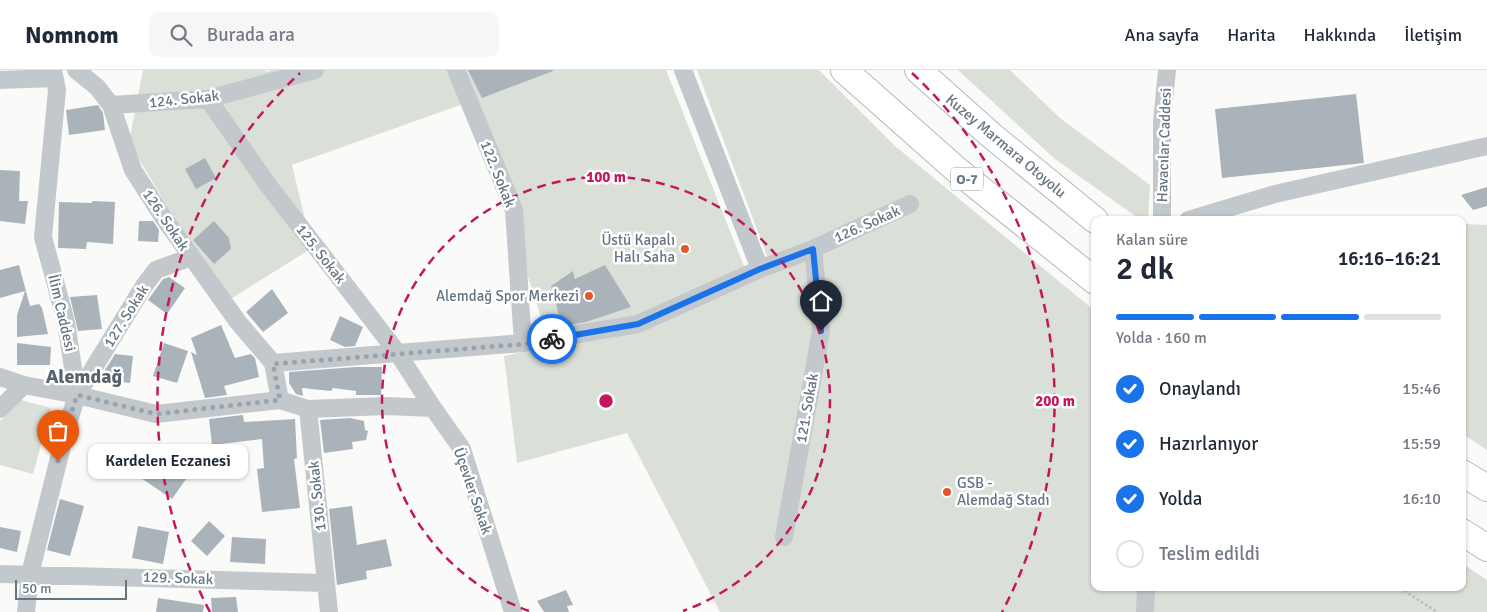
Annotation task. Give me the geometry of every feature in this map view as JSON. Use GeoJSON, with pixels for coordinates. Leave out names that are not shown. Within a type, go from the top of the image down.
{"type":"FeatureCollection","features":[{"type":"Feature","properties":{"kind":"highway","name":"O-7"},"geometry":{"type":"LineString","coordinates":[[844,70],[958,171],[1091,279]]}},
{"type":"Feature","properties":{"kind":"highway","name":"Kuzey Marmara Otoyolu"},"geometry":{"type":"LineString","coordinates":[[918,70],[992,136],[1091,217]]}},
{"type":"Feature","properties":{"kind":"highway"},"geometry":{"type":"LineString","coordinates":[[1466,475],[1487,488]]}},
{"type":"Feature","properties":{"kind":"highway"},"geometry":{"type":"LineString","coordinates":[[1466,535],[1487,548]]}},
{"type":"Feature","properties":{"kind":"street","name":"126. Sokak"},"geometry":{"type":"LineString","coordinates":[[76,70],[97,86],[111,105],[133,170],[191,257],[238,322],[273,364],[280,400]]}},
{"type":"Feature","properties":{"kind":"street","name":"124. Sokak"},"geometry":{"type":"LineString","coordinates":[[111,105],[208,99],[315,70]]}},
{"type":"Feature","properties":{"kind":"street","name":"122. Sokak"},"geometry":{"type":"LineString","coordinates":[[456,70],[514,210],[524,344]]}},
{"type":"Feature","properties":{"kind":"street"},"geometry":{"type":"LineString","coordinates":[[684,70],[760,269]]}},
{"type":"Feature","properties":{"kind":"street","name":"Havacılar Caddesi"},"geometry":{"type":"LineString","coordinates":[[1162,216],[1162,122],[1167,70]]}},
{"type":"Feature","properties":{"kind":"street"},"geometry":{"type":"LineString","coordinates":[[0,80],[54,74]]}},
{"type":"Feature","properties":{"kind":"street","name":"İlim Caddesi"},"geometry":{"type":"LineString","coordinates":[[26,612],[30,574],[66,430],[77,395],[66,322],[43,237],[57,90],[54,74]]}},
{"type":"Feature","properties":{"kind":"street","name":"125. Sokak"},"geometry":{"type":"LineString","coordinates":[[208,99],[268,185],[397,352],[433,408]]}},
{"type":"Feature","properties":{"kind":"street"},"geometry":{"type":"LineString","coordinates":[[1201,216],[1275,194],[1487,146]]}},
{"type":"Feature","properties":{"kind":"street","name":"126. Sokak"},"geometry":{"type":"LineString","coordinates":[[273,364],[397,352],[524,344],[638,324],[760,269],[813,249],[910,204]]}},
{"type":"Feature","properties":{"kind":"street","name":"121. Sokak"},"geometry":{"type":"LineString","coordinates":[[784,537],[821,331],[813,249]]}},
{"type":"Feature","properties":{"kind":"street","name":"127. Sokak"},"geometry":{"type":"LineString","coordinates":[[77,395],[156,270],[191,257]]}},
{"type":"Feature","properties":{"kind":"street"},"geometry":{"type":"LineString","coordinates":[[0,378],[156,414],[280,400],[308,409],[387,406],[433,408]]}},
{"type":"Feature","properties":{"kind":"street"},"geometry":{"type":"LineString","coordinates":[[0,409],[24,385]]}},
{"type":"Feature","properties":{"kind":"street","name":"Üçevler Sokak"},"geometry":{"type":"LineString","coordinates":[[433,408],[462,449],[514,612]]}},
{"type":"Feature","properties":{"kind":"street","name":"130. Sokak"},"geometry":{"type":"LineString","coordinates":[[308,409],[329,612]]}},
{"type":"Feature","properties":{"kind":"street","name":"129. Sokak"},"geometry":{"type":"LineString","coordinates":[[0,574],[325,582]]}},
{"type":"Feature","properties":{"kind":"street"},"geometry":{"type":"LineString","coordinates":[[1145,612],[1146,591]]}},
{"type":"Feature","properties":{"kind":"path"},"geometry":{"type":"LineString","coordinates":[[1405,591],[1437,612]]}},
{"type":"Feature","properties":{"kind":"shaded area"},"geometry":{"type":"Polygon","coordinates":[[[143,70],[265,70],[266,72],[272,70],[666,70],[745,269],[767,256],[697,70],[819,70],[895,146],[1091,308],[1091,591],[1466,591],[1466,566],[1487,580],[1487,612],[720,612],[627,433],[517,463],[504,356],[550,346],[505,204],[463,104],[292,165],[312,248],[224,303],[129,142],[143,70]]]}},
{"type":"Feature","properties":{"kind":"shaded area"},"geometry":{"type":"Polygon","coordinates":[[[958,70],[1010,70],[1060,118],[1150,185],[1148,216],[1135,216],[1055,159],[958,70]]]}},
{"type":"Feature","properties":{"kind":"shaded area"},"geometry":{"type":"Polygon","coordinates":[[[1466,224],[1487,225],[1487,450],[1466,436],[1466,224]]]}},
{"type":"Feature","properties":{"kind":"shaded area"},"geometry":{"type":"Polygon","coordinates":[[[21,400],[51,408],[33,474],[0,465],[0,421],[21,400]]]}},
{"type":"Feature","properties":{"kind":"building"},"geometry":{"type":"Polygon","coordinates":[[[468,70],[553,70],[553,71],[482,98],[468,70]]]}},
{"type":"Feature","properties":{"kind":"building"},"geometry":{"type":"Polygon","coordinates":[[[1356,94],[1364,163],[1222,178],[1215,109],[1356,94]]]}},
{"type":"Feature","properties":{"kind":"building"},"geometry":{"type":"Polygon","coordinates":[[[98,105],[103,113],[105,130],[69,135],[66,110],[98,105]]]}},
{"type":"Feature","properties":{"kind":"building"},"geometry":{"type":"Polygon","coordinates":[[[205,158],[216,178],[196,189],[185,169],[205,158]]]}},
{"type":"Feature","properties":{"kind":"building"},"geometry":{"type":"Polygon","coordinates":[[[0,170],[20,171],[19,201],[28,201],[25,224],[0,221],[0,170]]]}},
{"type":"Feature","properties":{"kind":"building"},"geometry":{"type":"Polygon","coordinates":[[[1487,187],[1487,206],[1473,210],[1461,195],[1487,187]]]}},
{"type":"Feature","properties":{"kind":"building"},"geometry":{"type":"Polygon","coordinates":[[[92,201],[115,202],[113,244],[87,242],[86,249],[58,248],[59,202],[92,203],[92,201]]]}},
{"type":"Feature","properties":{"kind":"building"},"geometry":{"type":"Polygon","coordinates":[[[139,221],[153,221],[159,230],[158,242],[138,241],[139,221]]]}},
{"type":"Feature","properties":{"kind":"building"},"geometry":{"type":"Polygon","coordinates":[[[214,221],[229,238],[231,249],[214,264],[193,240],[214,221]]]}},
{"type":"Feature","properties":{"kind":"building"},"geometry":{"type":"Polygon","coordinates":[[[19,265],[30,306],[39,304],[42,308],[48,334],[17,337],[17,315],[25,291],[0,298],[0,270],[19,265]]]}},
{"type":"Feature","properties":{"kind":"building","name":"Alemdağ Spor Merkezi"},"geometry":{"type":"Polygon","coordinates":[[[605,265],[631,307],[586,322],[562,326],[551,286],[573,271],[575,279],[605,265]]]}},
{"type":"Feature","properties":{"kind":"building"},"geometry":{"type":"Polygon","coordinates":[[[169,277],[185,288],[167,314],[148,300],[163,279],[169,277]]]}},
{"type":"Feature","properties":{"kind":"building"},"geometry":{"type":"Polygon","coordinates":[[[272,289],[288,313],[263,332],[246,312],[272,289]]]}},
{"type":"Feature","properties":{"kind":"building"},"geometry":{"type":"Polygon","coordinates":[[[97,295],[102,329],[78,331],[70,297],[97,295]]]}},
{"type":"Feature","properties":{"kind":"building"},"geometry":{"type":"Polygon","coordinates":[[[340,316],[363,327],[355,346],[345,347],[330,340],[340,316]]]}},
{"type":"Feature","properties":{"kind":"building"},"geometry":{"type":"Polygon","coordinates":[[[221,325],[235,358],[251,354],[255,358],[259,377],[224,386],[227,395],[205,398],[191,352],[197,355],[191,338],[221,325]]]}},
{"type":"Feature","properties":{"kind":"building"},"geometry":{"type":"Polygon","coordinates":[[[17,343],[51,347],[50,365],[17,365],[17,343]]]}},
{"type":"Feature","properties":{"kind":"building"},"geometry":{"type":"Polygon","coordinates":[[[164,343],[188,351],[177,383],[153,376],[164,343]]]}},
{"type":"Feature","properties":{"kind":"building"},"geometry":{"type":"Polygon","coordinates":[[[115,354],[133,356],[130,383],[104,380],[105,370],[115,354]]]}},
{"type":"Feature","properties":{"kind":"building"},"geometry":{"type":"Polygon","coordinates":[[[382,367],[381,395],[356,395],[356,391],[333,388],[331,391],[302,388],[303,396],[296,394],[289,383],[289,372],[382,367]]]}},
{"type":"Feature","properties":{"kind":"building"},"geometry":{"type":"Polygon","coordinates":[[[243,415],[244,422],[295,419],[297,458],[294,459],[300,508],[262,512],[257,469],[264,468],[262,439],[212,445],[209,419],[243,415]]]}},
{"type":"Feature","properties":{"kind":"building"},"geometry":{"type":"Polygon","coordinates":[[[350,418],[364,421],[365,430],[368,431],[366,440],[352,442],[353,449],[324,453],[320,420],[350,418]]]}},
{"type":"Feature","properties":{"kind":"building"},"geometry":{"type":"Polygon","coordinates":[[[146,452],[186,479],[172,499],[132,472],[146,452]]]}},
{"type":"Feature","properties":{"kind":"building"},"geometry":{"type":"Polygon","coordinates":[[[60,499],[84,506],[70,556],[47,550],[60,499]]]}},
{"type":"Feature","properties":{"kind":"building"},"geometry":{"type":"Polygon","coordinates":[[[352,506],[357,545],[386,539],[392,566],[366,571],[367,579],[337,585],[329,509],[352,506]]]}},
{"type":"Feature","properties":{"kind":"building"},"geometry":{"type":"Polygon","coordinates":[[[209,521],[225,536],[207,556],[191,541],[209,521]]]}},
{"type":"Feature","properties":{"kind":"building"},"geometry":{"type":"Polygon","coordinates":[[[138,526],[169,532],[163,564],[132,558],[138,526]]]}},
{"type":"Feature","properties":{"kind":"building"},"geometry":{"type":"Polygon","coordinates":[[[0,527],[21,531],[17,552],[0,548],[0,527]]]}},
{"type":"Feature","properties":{"kind":"building"},"geometry":{"type":"Polygon","coordinates":[[[232,537],[266,539],[265,564],[230,562],[232,537]]]}},
{"type":"Feature","properties":{"kind":"building"},"geometry":{"type":"Polygon","coordinates":[[[566,590],[573,605],[567,606],[569,612],[544,612],[537,601],[566,590]]]}},
{"type":"Feature","properties":{"kind":"building"},"geometry":{"type":"Polygon","coordinates":[[[236,597],[238,612],[212,612],[211,598],[236,597]]]}},
{"type":"Feature","properties":{"kind":"building"},"geometry":{"type":"Polygon","coordinates":[[[158,598],[204,605],[203,612],[156,612],[158,598]]]}},
{"type":"Feature","properties":{"kind":"way so far"},"geometry":{"type":"LineString","coordinates":[[58,461],[77,395],[156,414],[280,400],[273,364],[397,352],[524,344],[552,339]]}},
{"type":"Feature","properties":{"kind":"place","name":"Üstü Kapalı Halı Saha"},"geometry":{"type":"Point","coordinates":[685,249]}},
{"type":"Feature","properties":{"kind":"place","name":"Alemdağ Spor Merkezi"},"geometry":{"type":"Point","coordinates":[589,296]}},
{"type":"Feature","properties":{"kind":"place","name":"Kardelen Eczanesi"},"geometry":{"type":"Point","coordinates":[58,461]}},
{"type":"Feature","properties":{"kind":"place","name":"GSB - Alemdağ Stadı"},"geometry":{"type":"Point","coordinates":[947,492]}},
{"type":"Feature","properties":{"kind":"district","name":"Alemdağ"},"geometry":{"type":"Point","coordinates":[84,376]}},
{"type":"Feature","properties":{"kind":"route"},"geometry":{"type":"LineString","coordinates":[[552,339],[638,324],[760,269],[813,249],[821,331]]}}]}
